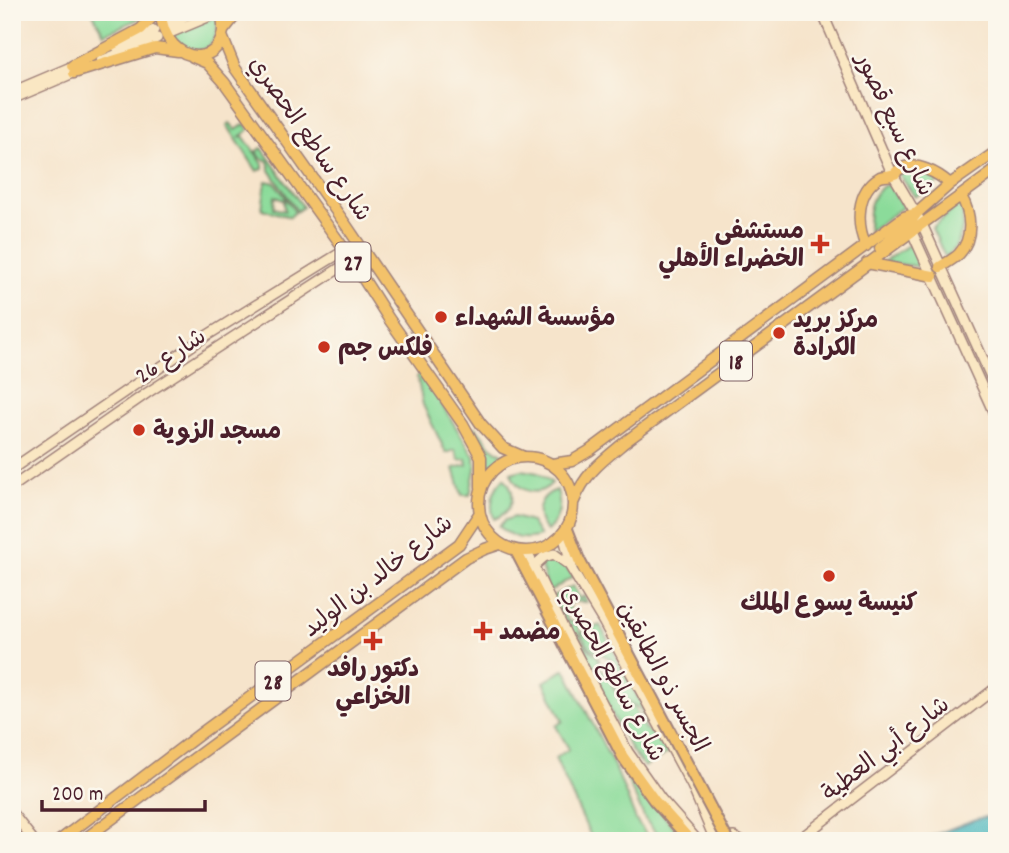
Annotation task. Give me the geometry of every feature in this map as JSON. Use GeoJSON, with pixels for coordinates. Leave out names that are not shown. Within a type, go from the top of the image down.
{"type":"FeatureCollection","features":[{"type":"Feature","properties":{"kind":"highway","name":"الجسر ذو الطابقين"},"geometry":{"type":"LineString","coordinates":[[565,532],[728,841]]}},
{"type":"Feature","properties":{"kind":"highway"},"geometry":{"type":"LineString","coordinates":[[522,552],[544,606],[623,757],[654,800],[691,841]]}},
{"type":"Feature","properties":{"kind":"main road"},"geometry":{"type":"LineString","coordinates":[[73,69],[141,29],[160,12],[166,35],[181,52]]}},
{"type":"Feature","properties":{"kind":"main road"},"geometry":{"type":"LineString","coordinates":[[193,57],[210,54],[216,48],[222,34],[238,12]]}},
{"type":"Feature","properties":{"kind":"main road","name":"شارع ساطع الحصري"},"geometry":{"type":"LineString","coordinates":[[218,13],[222,34],[235,68],[481,424],[503,448],[524,457]]}},
{"type":"Feature","properties":{"kind":"main road"},"geometry":{"type":"LineString","coordinates":[[73,69],[155,48],[181,52]]}},
{"type":"Feature","properties":{"kind":"main road","name":"شارع ساطع الحصري"},"geometry":{"type":"LineString","coordinates":[[181,52],[213,68],[352,260],[476,445],[481,457],[481,487]]}},
{"type":"Feature","properties":{"kind":"main road"},"geometry":{"type":"LineString","coordinates":[[919,219],[950,184],[997,151]]}},
{"type":"Feature","properties":{"kind":"main road"},"geometry":{"type":"LineString","coordinates":[[866,246],[859,223],[863,199],[882,176],[893,175],[901,168],[922,168],[950,184]]}},
{"type":"Feature","properties":{"kind":"main road","name":"18"},"geometry":{"type":"LineString","coordinates":[[552,464],[580,457],[866,246],[961,196],[997,169]]}},
{"type":"Feature","properties":{"kind":"main road"},"geometry":{"type":"LineString","coordinates":[[869,261],[937,272],[958,254],[967,239],[969,219],[961,196]]}},
{"type":"Feature","properties":{"kind":"main road","name":"18"},"geometry":{"type":"LineString","coordinates":[[574,501],[582,482],[625,442],[869,261],[902,229],[904,218],[919,219]]}},
{"type":"Feature","properties":{"kind":"main road"},"geometry":{"type":"LineString","coordinates":[[538,458],[552,464],[563,474],[571,487],[574,501],[572,516],[565,532],[547,547],[522,552],[500,544],[486,532],[479,514],[481,487],[488,475],[510,459],[538,458]]}},
{"type":"Feature","properties":{"kind":"main road","name":"شارع خالد بن الوليد"},"geometry":{"type":"LineString","coordinates":[[59,841],[190,741],[459,544],[479,514]]}},
{"type":"Feature","properties":{"kind":"main road","name":"شارع خالد بن الوليد"},"geometry":{"type":"LineString","coordinates":[[82,840],[466,558],[500,544]]}},
{"type":"Feature","properties":{"kind":"main road"},"geometry":{"type":"LineString","coordinates":[[75,829],[82,840]]}},
{"type":"Feature","properties":{"kind":"street"},"geometry":{"type":"LineString","coordinates":[[195,12],[171,28],[218,13]]}},
{"type":"Feature","properties":{"kind":"street","name":"شارع سبع قصور"},"geometry":{"type":"LineString","coordinates":[[822,12],[893,175],[919,219],[937,272]]}},
{"type":"Feature","properties":{"kind":"street"},"geometry":{"type":"LineString","coordinates":[[12,92],[156,34]]}},
{"type":"Feature","properties":{"kind":"street"},"geometry":{"type":"LineString","coordinates":[[12,99],[73,69]]}},
{"type":"Feature","properties":{"kind":"street"},"geometry":{"type":"LineString","coordinates":[[902,229],[937,272],[997,390]]}},
{"type":"Feature","properties":{"kind":"street","name":"شارع 26"},"geometry":{"type":"LineString","coordinates":[[12,469],[206,336],[345,250]]}},
{"type":"Feature","properties":{"kind":"street","name":"شارع 26"},"geometry":{"type":"LineString","coordinates":[[12,487],[130,405],[352,260]]}},
{"type":"Feature","properties":{"kind":"street"},"geometry":{"type":"LineString","coordinates":[[937,272],[997,419]]}},
{"type":"Feature","properties":{"kind":"street"},"geometry":{"type":"LineString","coordinates":[[123,394],[130,405]]}},
{"type":"Feature","properties":{"kind":"street","name":"شارع ساطع الحصري"},"geometry":{"type":"LineString","coordinates":[[565,532],[572,569],[686,775],[711,831],[719,838],[734,837],[741,841]]}},
{"type":"Feature","properties":{"kind":"street","name":"شارع ساطع الحصري"},"geometry":{"type":"LineString","coordinates":[[522,552],[534,566],[568,638],[628,752],[661,799],[698,841]]}},
{"type":"Feature","properties":{"kind":"street"},"geometry":{"type":"LineString","coordinates":[[534,566],[544,557],[554,554],[572,569]]}},
{"type":"Feature","properties":{"kind":"street","name":"شارع أبي العطية"},"geometry":{"type":"LineString","coordinates":[[797,841],[997,687]]}},
{"type":"Feature","properties":{"kind":"street"},"geometry":{"type":"LineString","coordinates":[[12,813],[34,841]]}},
{"type":"Feature","properties":{"kind":"street"},"geometry":{"type":"LineString","coordinates":[[12,831],[19,841]]}},
{"type":"Feature","properties":{"kind":"green space"},"geometry":{"type":"Polygon","coordinates":[[[92,12],[144,12],[141,18],[104,34],[92,12]]]}},
{"type":"Feature","properties":{"kind":"green space"},"geometry":{"type":"Polygon","coordinates":[[[217,16],[215,37],[204,49],[188,49],[172,35],[217,16]]]}},
{"type":"Feature","properties":{"kind":"green space"},"geometry":{"type":"Polygon","coordinates":[[[230,123],[236,130],[245,124],[249,130],[239,137],[243,136],[263,164],[263,169],[257,171],[227,125],[230,123]]]}},
{"type":"Feature","properties":{"kind":"green space"},"geometry":{"type":"Polygon","coordinates":[[[262,148],[303,207],[297,211],[270,170],[268,161],[261,158],[256,151],[262,148]]]}},
{"type":"Feature","properties":{"kind":"green space"},"geometry":{"type":"Polygon","coordinates":[[[912,171],[942,180],[915,197],[899,174],[912,171]]]}},
{"type":"Feature","properties":{"kind":"green space"},"geometry":{"type":"Polygon","coordinates":[[[266,181],[275,183],[286,198],[283,200],[275,196],[274,208],[285,211],[284,202],[287,200],[295,212],[290,217],[262,209],[266,181]]]}},
{"type":"Feature","properties":{"kind":"green space"},"geometry":{"type":"Polygon","coordinates":[[[888,184],[903,207],[869,231],[868,217],[873,197],[888,184]]]}},
{"type":"Feature","properties":{"kind":"green space"},"geometry":{"type":"Polygon","coordinates":[[[961,202],[963,217],[959,240],[945,257],[932,228],[961,202]]]}},
{"type":"Feature","properties":{"kind":"green space"},"geometry":{"type":"Polygon","coordinates":[[[910,244],[922,267],[883,262],[910,244]]]}},
{"type":"Feature","properties":{"kind":"green space"},"geometry":{"type":"Polygon","coordinates":[[[422,373],[474,456],[476,464],[470,495],[462,495],[454,468],[467,465],[466,459],[459,460],[455,450],[446,453],[423,405],[417,376],[422,373]]]}},
{"type":"Feature","properties":{"kind":"green space"},"geometry":{"type":"Polygon","coordinates":[[[476,427],[491,446],[508,458],[489,471],[487,456],[473,429],[476,427]]]}},
{"type":"Feature","properties":{"kind":"green space"},"geometry":{"type":"Polygon","coordinates":[[[522,470],[538,473],[552,483],[541,491],[523,489],[511,473],[522,470]]]}},
{"type":"Feature","properties":{"kind":"green space"},"geometry":{"type":"Polygon","coordinates":[[[504,478],[511,489],[512,501],[506,512],[494,519],[493,497],[504,478]]]}},
{"type":"Feature","properties":{"kind":"green space"},"geometry":{"type":"Polygon","coordinates":[[[557,490],[558,512],[547,531],[540,520],[539,508],[545,497],[557,490]]]}},
{"type":"Feature","properties":{"kind":"green space"},"geometry":{"type":"Polygon","coordinates":[[[514,517],[531,522],[540,536],[518,537],[499,526],[514,517]]]}},
{"type":"Feature","properties":{"kind":"green space"},"geometry":{"type":"Polygon","coordinates":[[[555,557],[574,576],[549,592],[541,567],[543,561],[555,557]]]}},
{"type":"Feature","properties":{"kind":"green space"},"geometry":{"type":"Polygon","coordinates":[[[573,586],[580,599],[584,596],[587,602],[573,602],[568,605],[570,609],[566,614],[567,620],[578,625],[582,643],[598,657],[601,669],[610,675],[614,690],[634,707],[644,728],[658,736],[670,752],[644,767],[631,750],[551,597],[573,586]]]}},
{"type":"Feature","properties":{"kind":"green space"},"geometry":{"type":"Polygon","coordinates":[[[600,625],[651,723],[654,723],[651,726],[645,724],[641,710],[622,696],[615,686],[611,659],[592,650],[586,643],[582,632],[600,625]]]}},
{"type":"Feature","properties":{"kind":"green space"},"geometry":{"type":"Polygon","coordinates":[[[565,669],[617,772],[636,820],[651,841],[593,841],[555,758],[569,749],[556,726],[563,721],[544,682],[565,669]]]}},
{"type":"Feature","properties":{"kind":"green space"},"geometry":{"type":"Polygon","coordinates":[[[624,767],[685,841],[662,841],[645,819],[622,768],[624,767]]]}},
{"type":"Feature","properties":{"kind":"water"},"geometry":{"type":"Polygon","coordinates":[[[986,817],[997,823],[997,841],[919,841],[976,819],[986,817]]]}},
{"type":"Feature","properties":{"kind":"place","name":"مستشفى الخضراء الأهلي"},"geometry":{"type":"Point","coordinates":[820,244]}},
{"type":"Feature","properties":{"kind":"place","name":"مؤسسة الشهداء"},"geometry":{"type":"Point","coordinates":[441,317]}},
{"type":"Feature","properties":{"kind":"place","name":"مركز بريد الكرادة"},"geometry":{"type":"Point","coordinates":[779,333]}},
{"type":"Feature","properties":{"kind":"place","name":"فلكس جم"},"geometry":{"type":"Point","coordinates":[324,347]}},
{"type":"Feature","properties":{"kind":"place","name":"مسجد الزوية"},"geometry":{"type":"Point","coordinates":[139,430]}},
{"type":"Feature","properties":{"kind":"place","name":"كنيسة يسوع الملك"},"geometry":{"type":"Point","coordinates":[829,576]}},
{"type":"Feature","properties":{"kind":"place","name":"مضمد"},"geometry":{"type":"Point","coordinates":[483,631]}},
{"type":"Feature","properties":{"kind":"place","name":"دكتور رافد الخزاعي"},"geometry":{"type":"Point","coordinates":[373,641]}}]}
